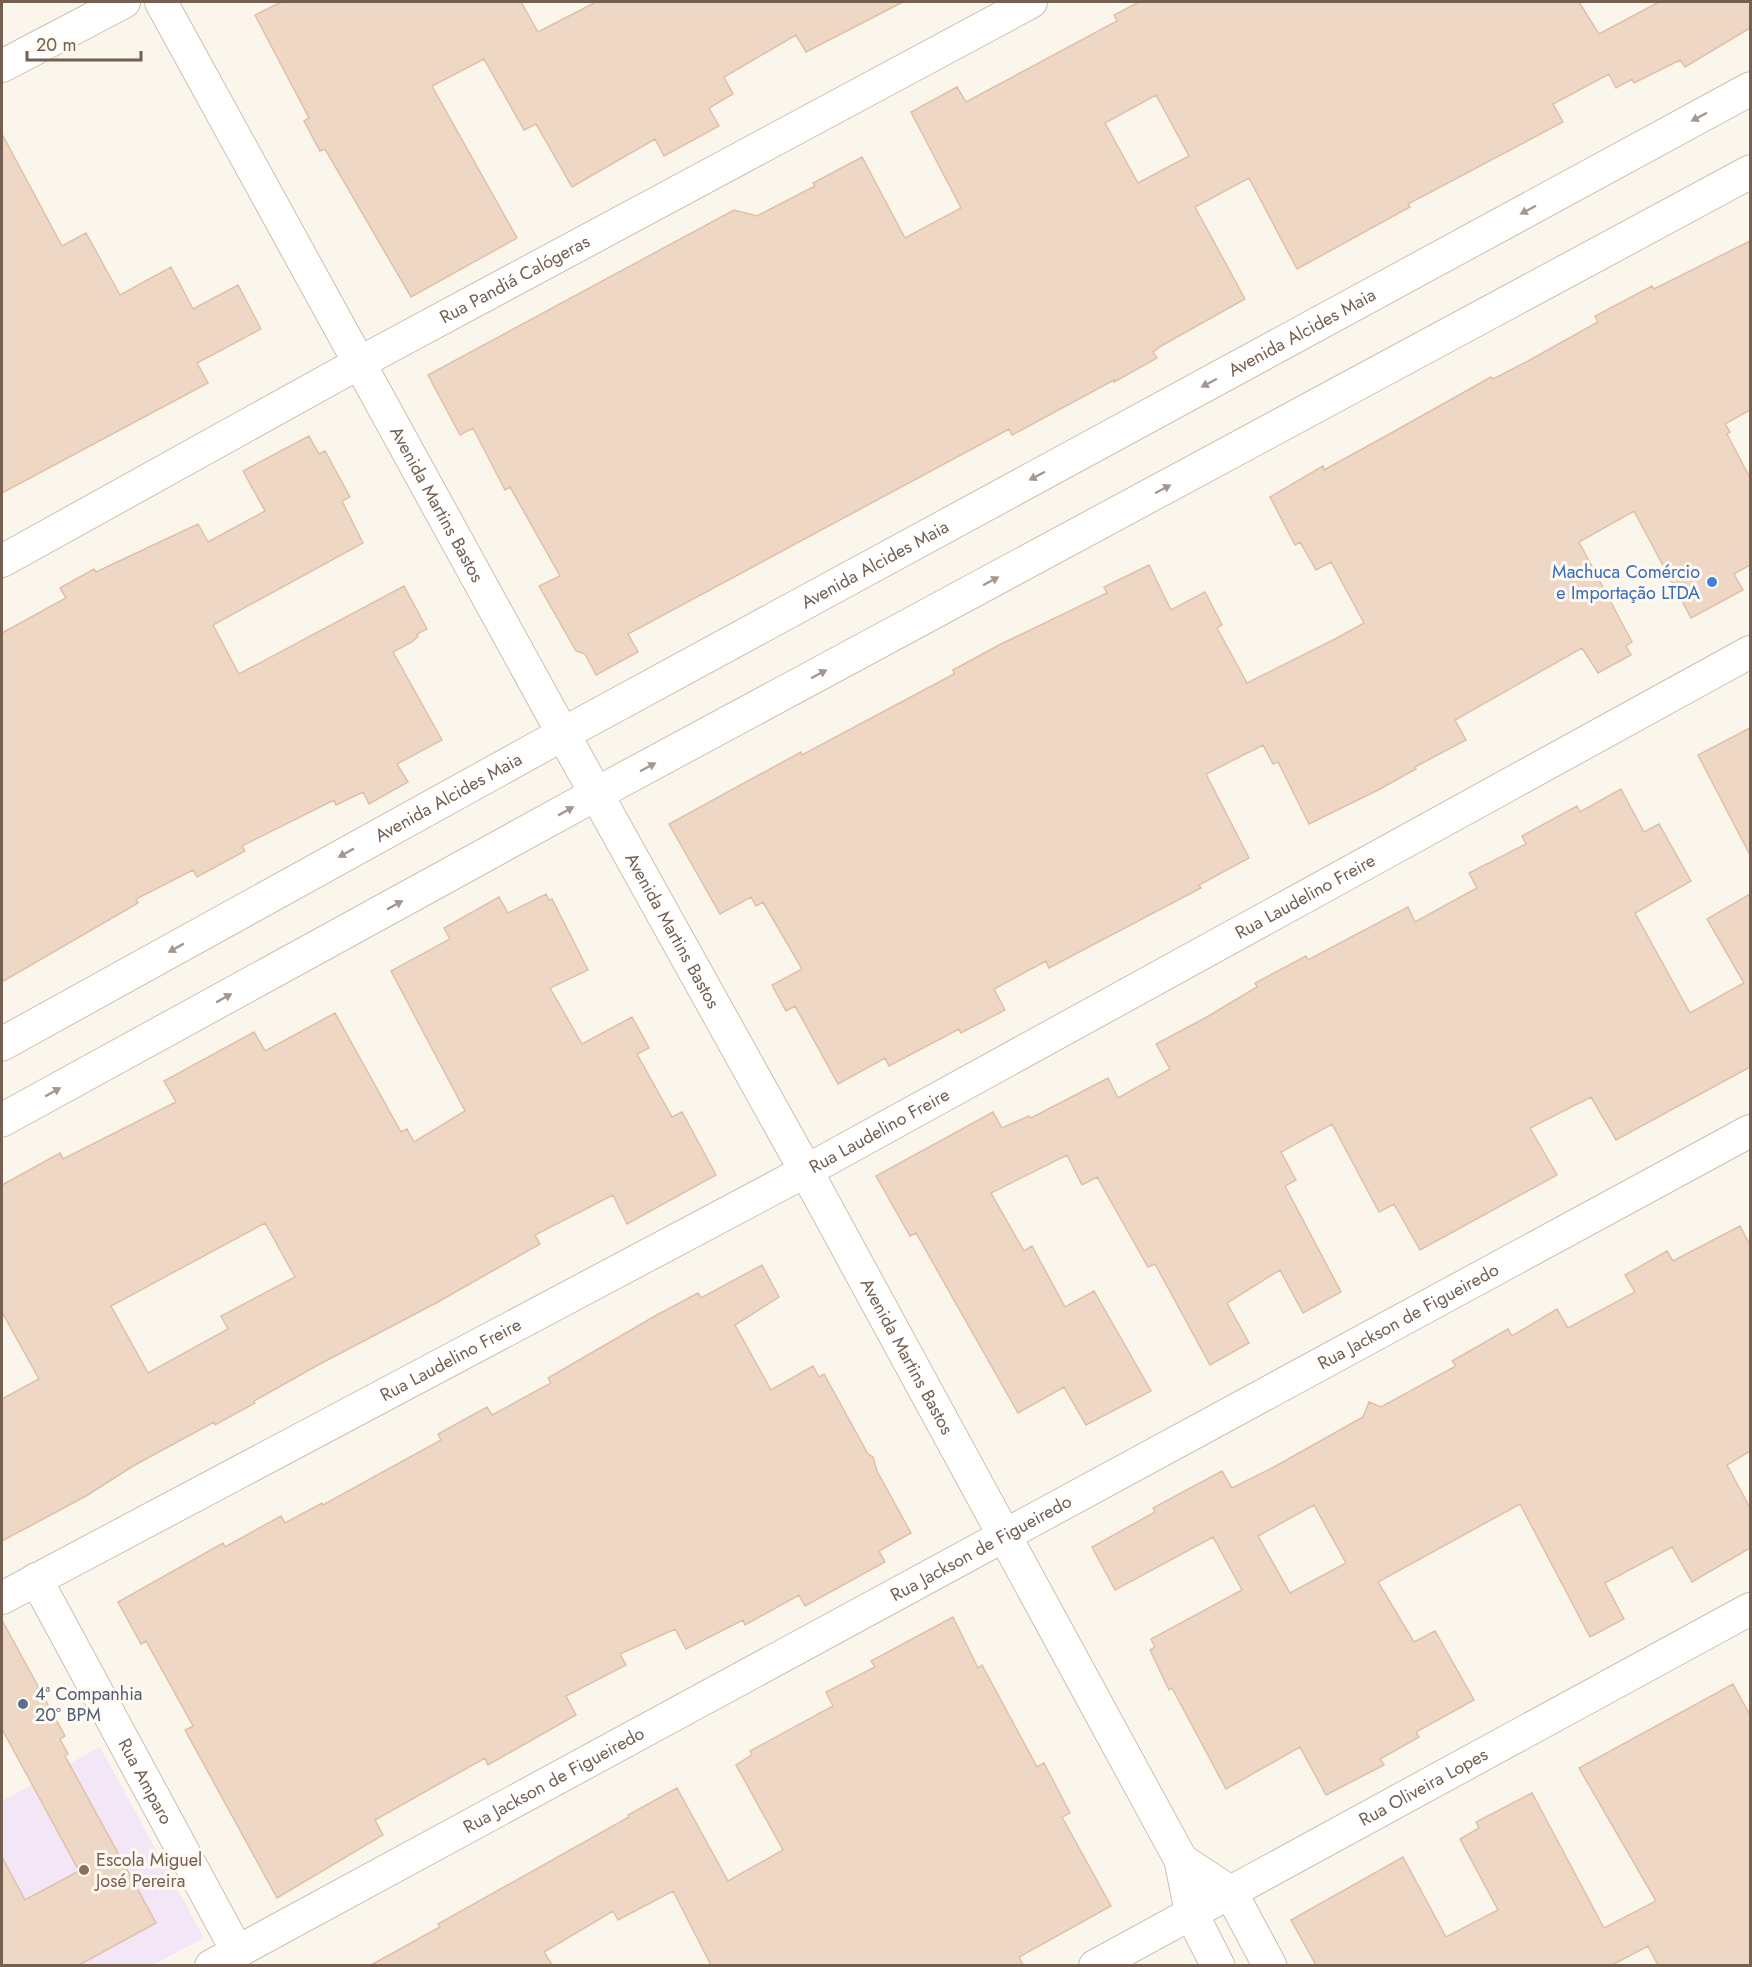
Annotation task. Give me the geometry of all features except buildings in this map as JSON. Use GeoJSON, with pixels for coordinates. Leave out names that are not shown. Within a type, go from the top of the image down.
{"type":"FeatureCollection","features":[{"type":"Feature","properties":{"kind":"street"},"geometry":{"type":"LineString","coordinates":[[2,66],[124,2]]}},
{"type":"Feature","properties":{"kind":"street","name":"Avenida Martins Bastos"},"geometry":{"type":"LineString","coordinates":[[161,2],[806,1171],[1181,1860],[1192,1915],[1218,1965]]}},
{"type":"Feature","properties":{"kind":"street","name":"Rua Pandiá Calógeras"},"geometry":{"type":"LineString","coordinates":[[2,561],[359,363],[1031,2]]}},
{"type":"Feature","properties":{"kind":"street","name":"Avenida Alcides Maia"},"geometry":{"type":"LineString","coordinates":[[2,1044],[563,734],[1750,89]]}},
{"type":"Feature","properties":{"kind":"street"},"geometry":{"type":"LineString","coordinates":[[2,1120],[596,794],[1750,172]]}},
{"type":"Feature","properties":{"kind":"street","name":"Rua Laudelino Freire"},"geometry":{"type":"LineString","coordinates":[[2,1598],[806,1171],[1750,652]]}},
{"type":"Feature","properties":{"kind":"street","name":"Rua Jackson de Figueiredo"},"geometry":{"type":"LineString","coordinates":[[224,1958],[1750,1131]]}},
{"type":"Feature","properties":{"kind":"street","name":"Rua Amparo"},"geometry":{"type":"LineString","coordinates":[[36,1579],[224,1958]]}},
{"type":"Feature","properties":{"kind":"street","name":"Rua Oliveira Lopes"},"geometry":{"type":"LineString","coordinates":[[1095,1965],[1192,1915],[1750,1610]]}},
{"type":"Feature","properties":{"kind":"street","name":"Avenida Martins Bastos"},"geometry":{"type":"LineString","coordinates":[[1181,1860],[1231,1893],[1270,1965]]}},
{"type":"Feature","properties":{"kind":"shaded area","name":"Escola Miguel José Pereira"},"geometry":{"type":"Polygon","coordinates":[[[100,1747],[204,1938],[153,1965],[2,1966],[2,1801],[100,1747]]]}},
{"type":"Feature","properties":{"kind":"place","name":"Machuca Comércio e Importação LTDA"},"geometry":{"type":"Point","coordinates":[1712,582]}},
{"type":"Feature","properties":{"kind":"place","name":"4ª Companhia 20º BPM"},"geometry":{"type":"Point","coordinates":[23,1704]}},
{"type":"Feature","properties":{"kind":"place","name":"Escola Miguel José Pereira"},"geometry":{"type":"Point","coordinates":[84,1870]}}]}
